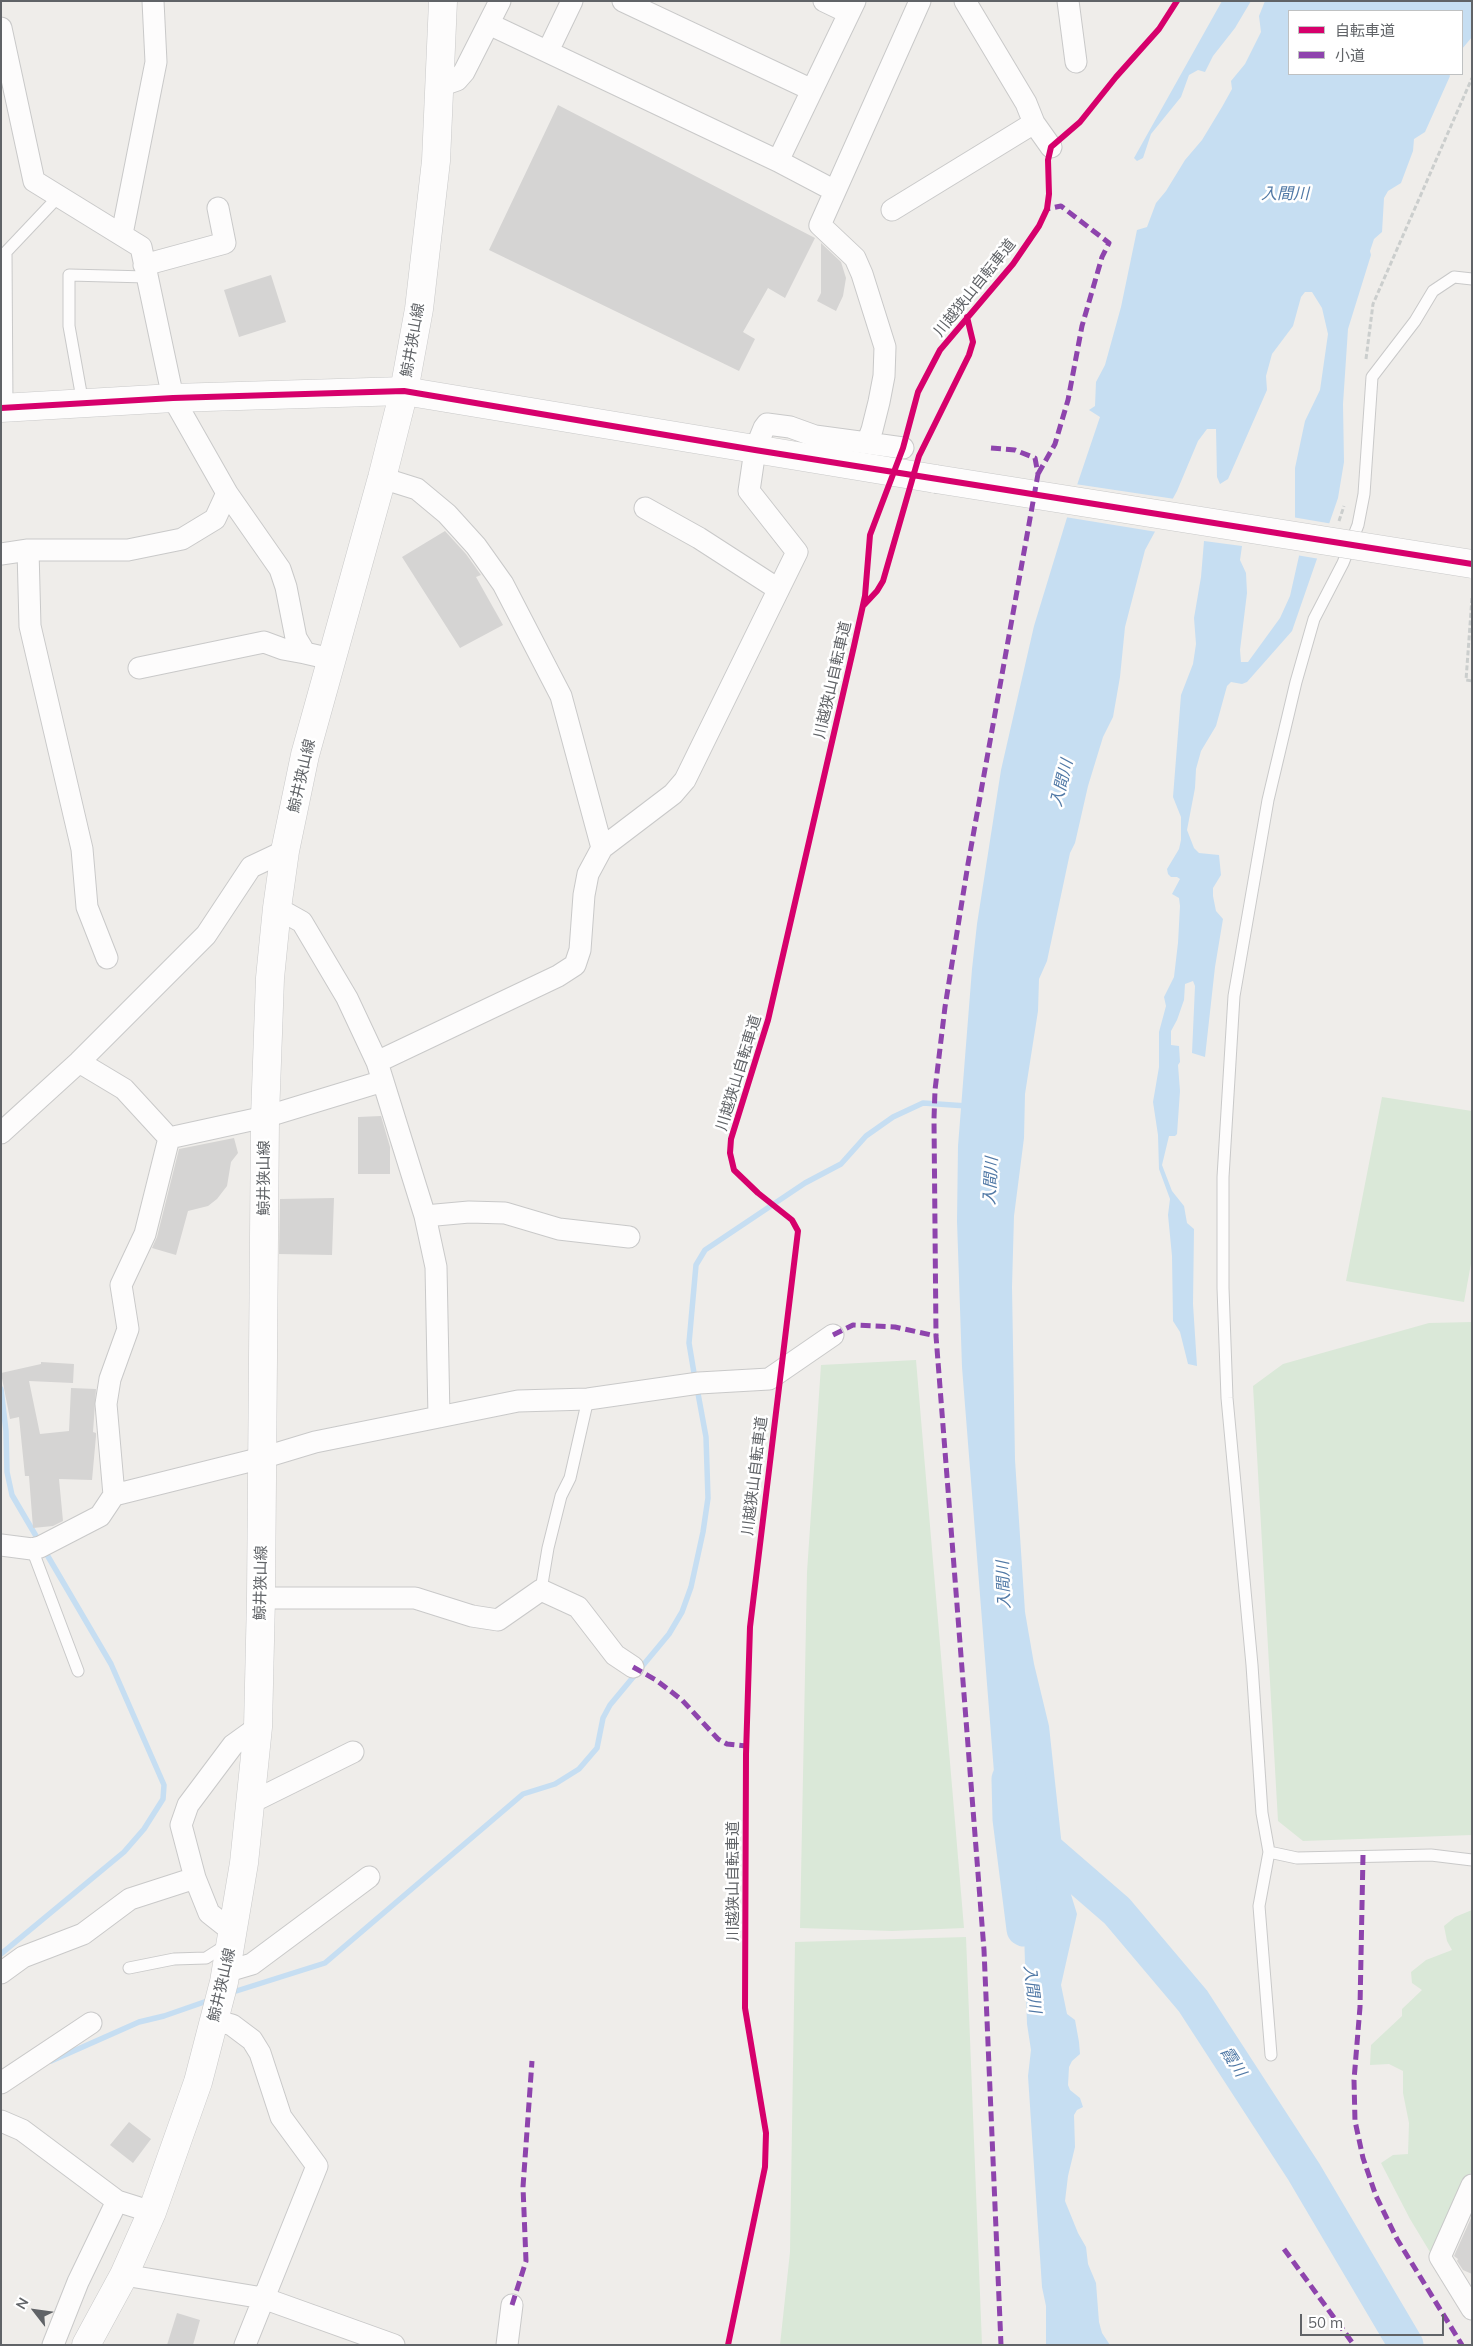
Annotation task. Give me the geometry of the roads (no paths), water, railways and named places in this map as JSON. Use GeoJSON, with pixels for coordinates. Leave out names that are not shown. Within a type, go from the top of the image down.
{"type":"FeatureCollection","features":[{"type":"Feature","properties":{"kind":"main road","name":"鯨井狭山線"},"geometry":{"type":"LineString","coordinates":[[86,2345],[124,2275],[152,2212],[198,2082],[225,1977],[232,1937],[252,1802],[258,1728],[261,1598],[265,1117],[270,978],[285,851],[306,756],[404,391],[419,309],[436,161],[443,1]]}},
{"type":"Feature","properties":{"kind":"main road"},"geometry":{"type":"LineString","coordinates":[[4,408],[173,398],[404,391],[755,450],[1472,564]]}},
{"type":"Feature","properties":{"kind":"street"},"geometry":{"type":"LineString","coordinates":[[122,234],[156,62],[153,1]]}},
{"type":"Feature","properties":{"kind":"street"},"geometry":{"type":"LineString","coordinates":[[440,86],[457,80],[464,72],[500,1]]}},
{"type":"Feature","properties":{"kind":"street"},"geometry":{"type":"LineString","coordinates":[[548,51],[572,1]]}},
{"type":"Feature","properties":{"kind":"street"},"geometry":{"type":"LineString","coordinates":[[623,1],[812,90]]}},
{"type":"Feature","properties":{"kind":"street"},"geometry":{"type":"LineString","coordinates":[[778,161],[852,7],[824,1]]}},
{"type":"Feature","properties":{"kind":"street"},"geometry":{"type":"LineString","coordinates":[[866,443],[872,430],[879,402],[884,376],[885,347],[862,274],[855,258],[820,226],[920,1]]}},
{"type":"Feature","properties":{"kind":"street"},"geometry":{"type":"LineString","coordinates":[[966,1],[1026,103],[1034,123],[1051,147]]}},
{"type":"Feature","properties":{"kind":"street"},"geometry":{"type":"LineString","coordinates":[[1068,1],[1076,62]]}},
{"type":"Feature","properties":{"kind":"street"},"geometry":{"type":"LineString","coordinates":[[490,24],[778,161],[835,191]]}},
{"type":"Feature","properties":{"kind":"street"},"geometry":{"type":"LineString","coordinates":[[1,28],[34,181],[141,247],[173,398],[228,493],[280,569],[286,587],[296,638],[305,653]]}},
{"type":"Feature","properties":{"kind":"street"},"geometry":{"type":"LineString","coordinates":[[892,210],[1034,123]]}},
{"type":"Feature","properties":{"kind":"street"},"geometry":{"type":"LineString","coordinates":[[145,271],[224,243],[218,208]]}},
{"type":"Feature","properties":{"kind":"street"},"geometry":{"type":"LineString","coordinates":[[169,1138],[265,1117],[380,1071],[558,976],[575,965],[580,950],[584,895],[588,874],[602,848],[673,794],[684,780],[797,552],[749,491],[755,450],[764,428],[767,424],[790,427],[815,436],[903,448]]}},
{"type":"Feature","properties":{"kind":"street"},"geometry":{"type":"LineString","coordinates":[[382,478],[417,489],[447,514],[476,546],[503,584],[561,696],[602,848]]}},
{"type":"Feature","properties":{"kind":"street"},"geometry":{"type":"LineString","coordinates":[[1,554],[28,550],[128,550],[182,538],[215,519],[228,493]]}},
{"type":"Feature","properties":{"kind":"street"},"geometry":{"type":"LineString","coordinates":[[645,508],[699,538],[778,589]]}},
{"type":"Feature","properties":{"kind":"street"},"geometry":{"type":"LineString","coordinates":[[28,550],[30,626],[82,849],[86,907],[107,958]]}},
{"type":"Feature","properties":{"kind":"street"},"geometry":{"type":"LineString","coordinates":[[139,668],[264,642],[283,649],[331,659]]}},
{"type":"Feature","properties":{"kind":"street"},"geometry":{"type":"LineString","coordinates":[[1,1133],[79,1062],[206,936],[251,866],[285,851]]}},
{"type":"Feature","properties":{"kind":"street"},"geometry":{"type":"LineString","coordinates":[[278,908],[302,922],[347,998],[380,1071],[425,1216],[436,1267],[439,1417]]}},
{"type":"Feature","properties":{"kind":"street"},"geometry":{"type":"LineString","coordinates":[[79,1062],[124,1089],[169,1138]]}},
{"type":"Feature","properties":{"kind":"street"},"geometry":{"type":"LineString","coordinates":[[1,1545],[36,1548],[100,1516],[114,1494],[106,1404],[110,1379],[128,1329],[121,1285],[145,1234],[169,1138]]}},
{"type":"Feature","properties":{"kind":"street"},"geometry":{"type":"LineString","coordinates":[[425,1216],[469,1212],[505,1213],[559,1230],[629,1237]]}},
{"type":"Feature","properties":{"kind":"street"},"geometry":{"type":"LineString","coordinates":[[114,1494],[262,1458],[315,1442],[518,1401],[588,1399],[695,1384],[769,1380],[833,1335]]}},
{"type":"Feature","properties":{"kind":"street"},"geometry":{"type":"LineString","coordinates":[[261,1598],[415,1598],[472,1616],[498,1620],[541,1590],[578,1607],[615,1655],[633,1667]]}},
{"type":"Feature","properties":{"kind":"street"},"geometry":{"type":"LineString","coordinates":[[232,1937],[209,1913],[195,1878],[181,1825],[188,1805],[233,1745],[258,1728]]}},
{"type":"Feature","properties":{"kind":"street"},"geometry":{"type":"LineString","coordinates":[[252,1802],[353,1752]]}},
{"type":"Feature","properties":{"kind":"street"},"geometry":{"type":"LineString","coordinates":[[225,1977],[252,1964],[369,1877]]}},
{"type":"Feature","properties":{"kind":"street"},"geometry":{"type":"LineString","coordinates":[[1,1973],[22,1957],[83,1934],[130,1899],[195,1878]]}},
{"type":"Feature","properties":{"kind":"street"},"geometry":{"type":"LineString","coordinates":[[216,2015],[252,2040],[260,2053],[281,2117],[317,2166],[245,2345]]}},
{"type":"Feature","properties":{"kind":"street"},"geometry":{"type":"LineString","coordinates":[[1,2083],[91,2023]]}},
{"type":"Feature","properties":{"kind":"street"},"geometry":{"type":"LineString","coordinates":[[1,2120],[22,2130],[117,2201],[152,2212]]}},
{"type":"Feature","properties":{"kind":"street"},"geometry":{"type":"LineString","coordinates":[[1472,2185],[1440,2257],[1472,2309]]}},
{"type":"Feature","properties":{"kind":"street"},"geometry":{"type":"LineString","coordinates":[[53,2345],[78,2282],[117,2201]]}},
{"type":"Feature","properties":{"kind":"street"},"geometry":{"type":"LineString","coordinates":[[124,2275],[263,2298],[394,2345]]}},
{"type":"Feature","properties":{"kind":"street"},"geometry":{"type":"LineString","coordinates":[[507,2345],[512,2305]]}},
{"type":"Feature","properties":{"kind":"lane"},"geometry":{"type":"LineString","coordinates":[[4,408],[6,252],[59,196]]}},
{"type":"Feature","properties":{"kind":"lane"},"geometry":{"type":"LineString","coordinates":[[83,404],[69,326],[69,275],[145,271]]}},
{"type":"Feature","properties":{"kind":"lane"},"geometry":{"type":"LineString","coordinates":[[1271,2055],[1260,1906],[1270,1852],[1262,1813],[1252,1666],[1227,1398],[1223,1288],[1223,1177],[1234,996],[1268,800],[1296,682],[1314,619],[1343,563],[1360,517],[1364,494],[1372,377],[1415,321],[1434,291],[1454,277],[1472,279]]}},
{"type":"Feature","properties":{"kind":"lane"},"geometry":{"type":"LineString","coordinates":[[541,1590],[548,1548],[561,1496],[570,1478],[588,1399]]}},
{"type":"Feature","properties":{"kind":"lane"},"geometry":{"type":"LineString","coordinates":[[36,1548],[78,1671]]}},
{"type":"Feature","properties":{"kind":"lane"},"geometry":{"type":"LineString","coordinates":[[1270,1852],[1297,1858],[1431,1855],[1472,1860]]}},
{"type":"Feature","properties":{"kind":"lane"},"geometry":{"type":"LineString","coordinates":[[129,1968],[174,1959],[206,1958],[232,1937]]}},
{"type":"Feature","properties":{"kind":"water"},"geometry":{"type":"Polygon","coordinates":[[[1222,1],[1251,1],[1235,28],[1213,56],[1205,72],[1198,70],[1189,75],[1181,97],[1151,134],[1143,158],[1137,161],[1134,158],[1222,1]]]}},
{"type":"Feature","properties":{"kind":"water","name":"入間川"},"geometry":{"type":"Polygon","coordinates":[[[1265,1],[1472,1],[1472,37],[1463,48],[1463,10],[1288,10],[1288,75],[1450,76],[1425,132],[1414,139],[1413,151],[1401,183],[1388,191],[1384,198],[1382,232],[1374,239],[1370,251],[1371,255],[1348,329],[1343,404],[1344,462],[1338,498],[1292,631],[1247,682],[1242,684],[1231,682],[1227,686],[1216,726],[1201,751],[1196,769],[1195,788],[1187,830],[1194,848],[1199,853],[1219,855],[1221,875],[1213,888],[1213,896],[1216,911],[1223,919],[1215,967],[1205,1057],[1192,1053],[1195,986],[1193,981],[1185,984],[1184,1000],[1171,1031],[1171,1045],[1179,1046],[1180,1091],[1177,1134],[1169,1136],[1162,1165],[1172,1191],[1184,1206],[1187,1223],[1194,1229],[1193,1304],[1197,1366],[1188,1364],[1180,1332],[1173,1321],[1172,1256],[1168,1215],[1170,1199],[1159,1169],[1158,1135],[1153,1102],[1159,1067],[1159,1032],[1166,1006],[1164,997],[1174,977],[1178,943],[1180,906],[1179,898],[1172,894],[1180,879],[1171,877],[1167,869],[1179,849],[1181,840],[1181,817],[1173,797],[1181,695],[1193,664],[1196,644],[1194,618],[1201,577],[1204,541],[1242,546],[1240,560],[1246,573],[1247,593],[1240,650],[1241,662],[1248,662],[1280,618],[1290,596],[1299,556],[1295,525],[1295,468],[1305,421],[1320,390],[1328,334],[1322,308],[1312,292],[1305,292],[1301,297],[1293,326],[1272,354],[1266,376],[1267,390],[1228,479],[1220,484],[1217,477],[1216,429],[1207,429],[1198,441],[1177,491],[1145,550],[1125,627],[1120,677],[1113,717],[1103,737],[1088,786],[1075,843],[1070,853],[1047,961],[1039,979],[1038,1011],[1025,1094],[1024,1138],[1014,1216],[1012,1287],[1015,1460],[1025,1612],[1034,1664],[1049,1726],[1065,1875],[1077,1914],[1061,1985],[1067,2014],[1075,2020],[1080,2054],[1072,2061],[1069,2067],[1068,2085],[1070,2090],[1080,2098],[1083,2107],[1077,2110],[1074,2115],[1075,2147],[1068,2176],[1065,2201],[1086,2247],[1088,2264],[1096,2283],[1099,2322],[1102,2333],[1110,2345],[1046,2345],[1046,2306],[1042,2287],[1028,2076],[1031,2050],[1027,2024],[1024,1932],[1019,1900],[1017,1849],[1011,1827],[1007,1791],[1003,1785],[995,1785],[962,1367],[957,1221],[958,1146],[972,969],[977,924],[1001,770],[1034,626],[1076,488],[1100,417],[1089,410],[1095,406],[1096,382],[1105,365],[1121,307],[1137,230],[1147,227],[1156,203],[1166,191],[1185,160],[1202,140],[1222,107],[1232,89],[1231,81],[1245,64],[1261,32],[1259,16],[1265,1]]]}},
{"type":"Feature","properties":{"kind":"waterway"},"geometry":{"type":"LineString","coordinates":[[695,1379],[689,1343],[696,1265],[705,1250],[805,1183],[841,1164],[866,1136],[893,1117],[923,1103],[967,1106]]}},
{"type":"Feature","properties":{"kind":"waterway"},"geometry":{"type":"LineString","coordinates":[[230,1993],[325,1963],[523,1794],[555,1784],[579,1769],[597,1748],[603,1718],[610,1705],[669,1634],[682,1612],[691,1587],[708,1498],[706,1437],[697,1388]]}},
{"type":"Feature","properties":{"kind":"waterway"},"geometry":{"type":"LineString","coordinates":[[1,1389],[6,1431],[7,1472],[12,1495],[111,1664],[164,1785],[163,1799],[144,1829],[124,1852],[1,1954]]}},
{"type":"Feature","properties":{"kind":"waterway","name":"入間川"},"geometry":{"type":"LineString","coordinates":[[1009,1779],[1010,1819],[1024,1929]]}},
{"type":"Feature","properties":{"kind":"waterway","name":"霞川"},"geometry":{"type":"LineString","coordinates":[[1027,1833],[1117,1911],[1193,2001],[1304,2172],[1406,2345]]}},
{"type":"Feature","properties":{"kind":"waterway"},"geometry":{"type":"LineString","coordinates":[[51,2061],[139,2022],[164,2016],[210,2000]]}}]}
